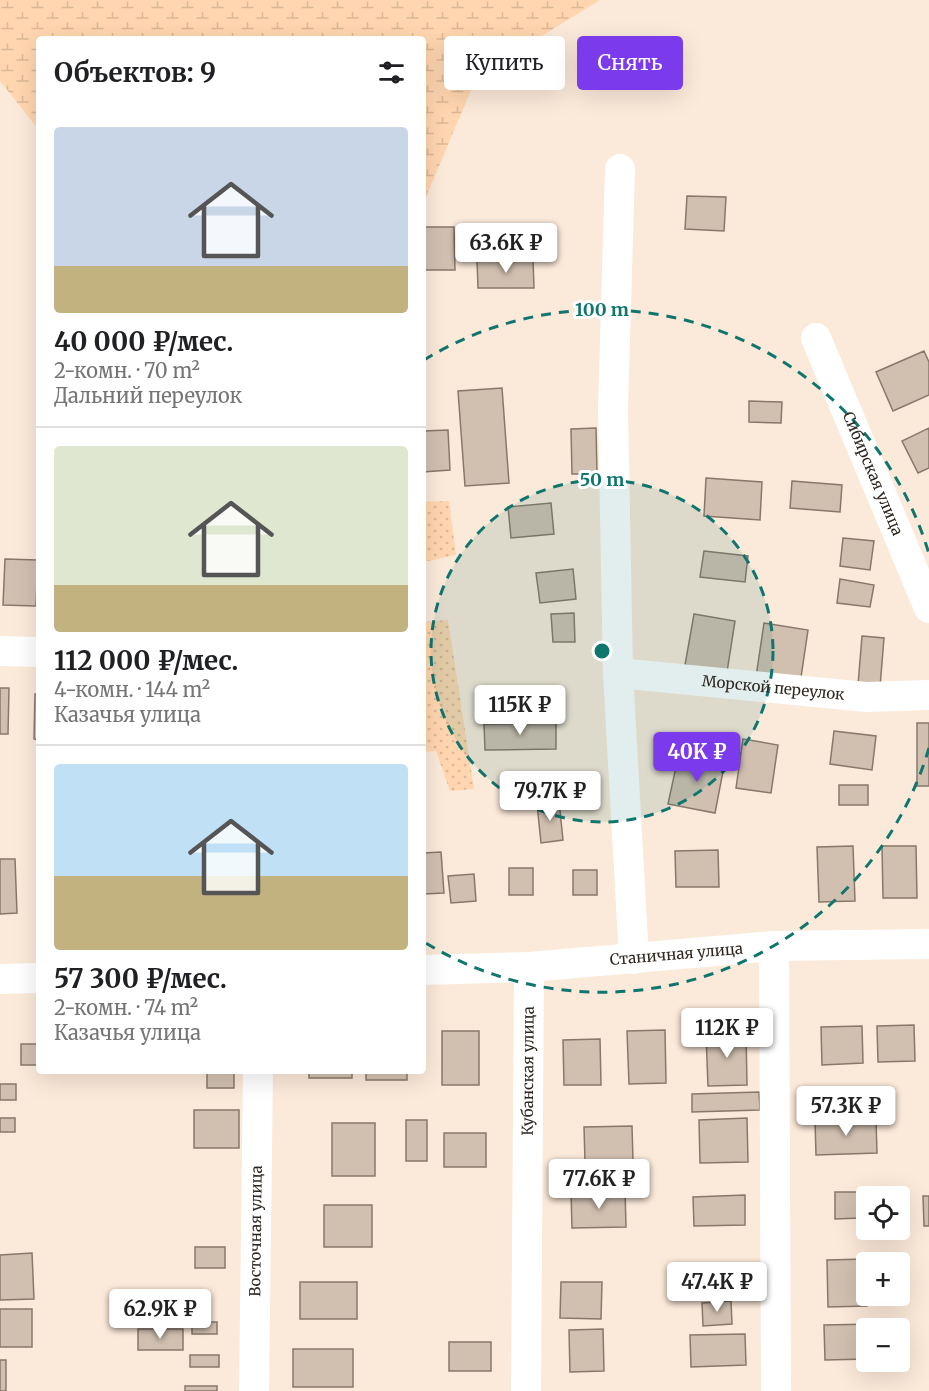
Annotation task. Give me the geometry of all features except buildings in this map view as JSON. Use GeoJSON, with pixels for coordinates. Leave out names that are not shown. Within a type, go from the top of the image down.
{"type":"FeatureCollection","features":[{"type":"Feature","properties":{"kind":"street"},"geometry":{"type":"LineString","coordinates":[[620,168],[614,408],[618,673],[634,960]]}},
{"type":"Feature","properties":{"kind":"street","name":"Сибирская улица"},"geometry":{"type":"LineString","coordinates":[[816,338],[929,608]]}},
{"type":"Feature","properties":{"kind":"street"},"geometry":{"type":"LineString","coordinates":[[0,651],[36,652]]}},
{"type":"Feature","properties":{"kind":"street","name":"Морской переулок"},"geometry":{"type":"LineString","coordinates":[[618,673],[866,697],[929,695]]}},
{"type":"Feature","properties":{"kind":"street","name":"Станичная улица"},"geometry":{"type":"LineString","coordinates":[[426,970],[529,967],[634,960],[774,946],[929,944]]}},
{"type":"Feature","properties":{"kind":"street"},"geometry":{"type":"LineString","coordinates":[[774,946],[776,1391]]}},
{"type":"Feature","properties":{"kind":"street","name":"Кубанская улица"},"geometry":{"type":"LineString","coordinates":[[526,1391],[529,967]]}},
{"type":"Feature","properties":{"kind":"street"},"geometry":{"type":"LineString","coordinates":[[0,979],[36,978]]}},
{"type":"Feature","properties":{"kind":"street","name":"Восточная улица"},"geometry":{"type":"LineString","coordinates":[[254,1391],[258,1074]]}},
{"type":"Feature","properties":{"kind":"green space"},"geometry":{"type":"Polygon","coordinates":[[[0,0],[600,0],[542,36],[444,36],[444,90],[471,90],[426,197],[426,36],[36,36],[36,126],[0,81],[0,0]]]}},
{"type":"Feature","properties":{"kind":"green space"},"geometry":{"type":"Polygon","coordinates":[[[449,501],[456,555],[426,561],[426,502],[449,501]]]}},
{"type":"Feature","properties":{"kind":"green space"},"geometry":{"type":"Polygon","coordinates":[[[448,620],[474,789],[450,791],[436,751],[426,752],[426,622],[448,620]]]}}]}
